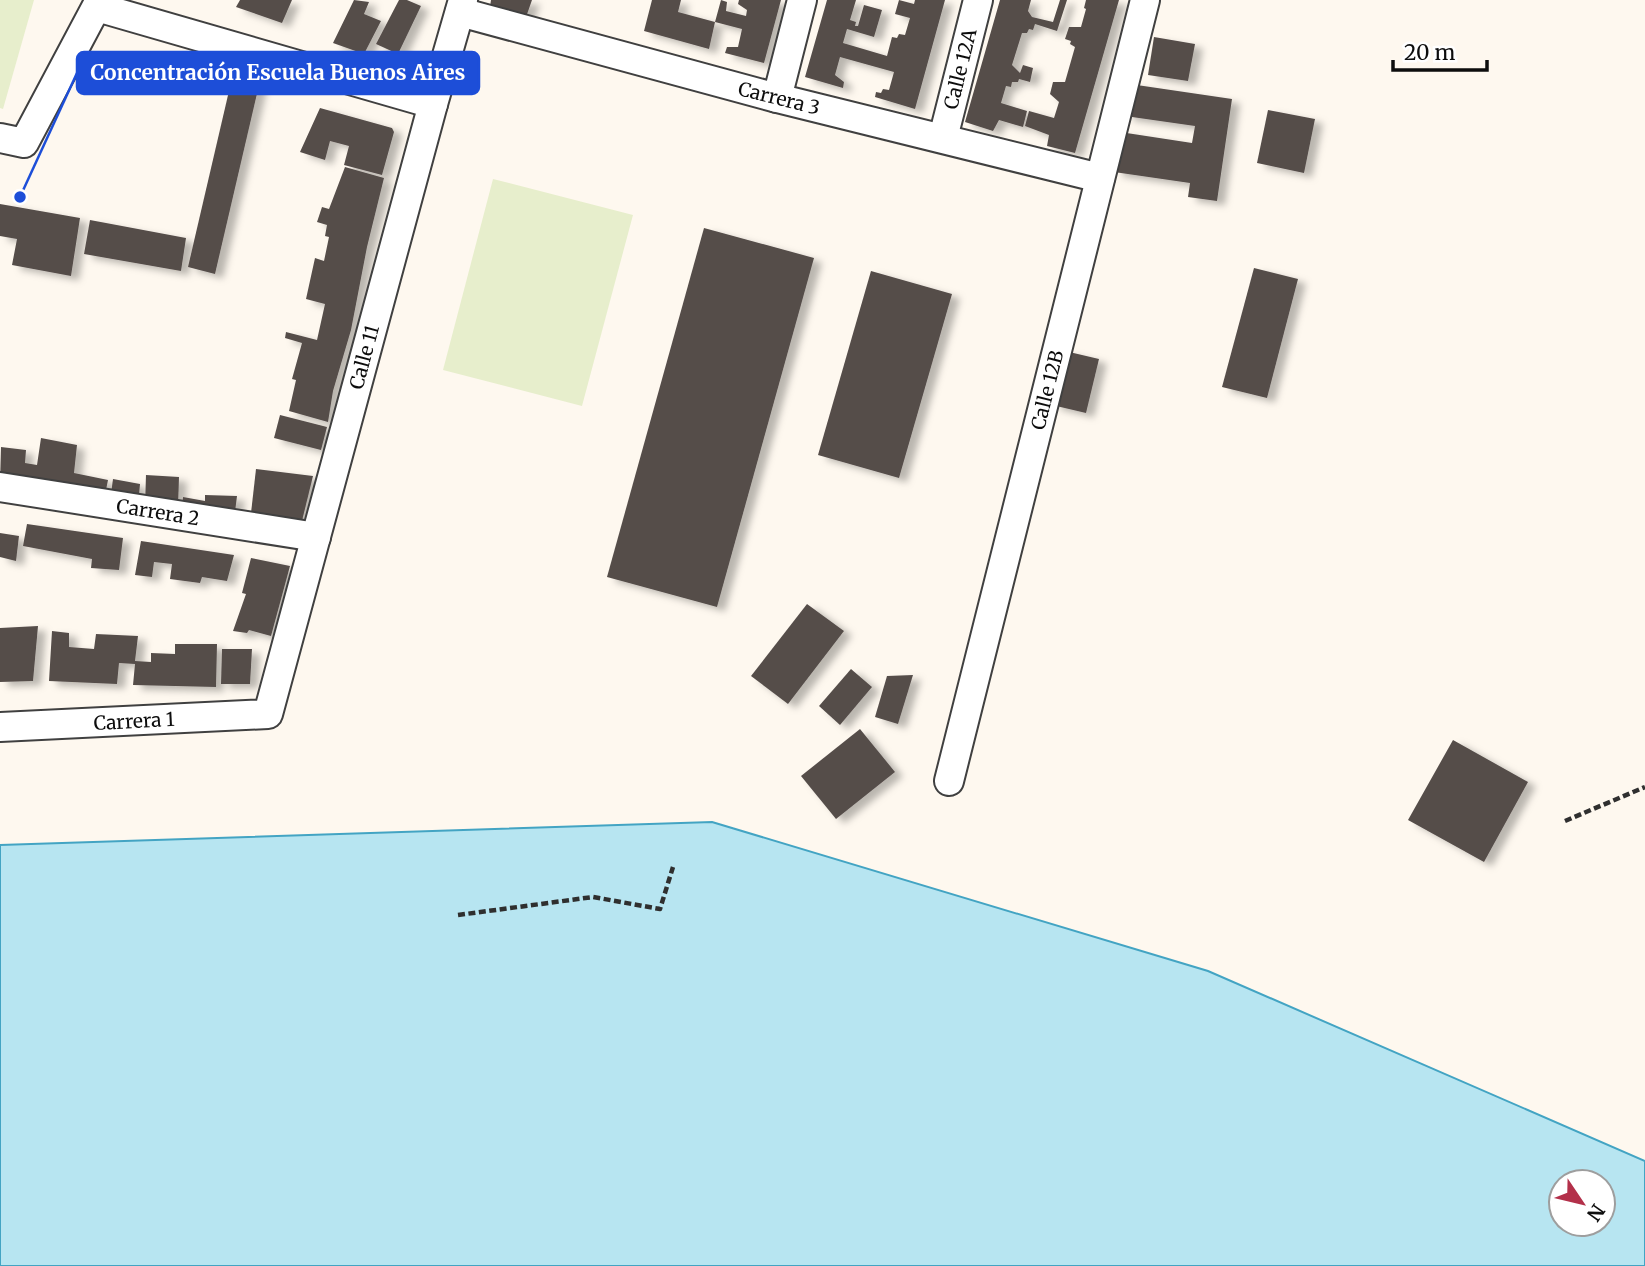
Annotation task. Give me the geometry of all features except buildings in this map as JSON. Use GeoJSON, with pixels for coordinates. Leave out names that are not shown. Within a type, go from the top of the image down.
{"type":"FeatureCollection","features":[{"type":"Feature","properties":{"kind":"street"},"geometry":{"type":"LineString","coordinates":[[776,98],[802,0]]}},
{"type":"Feature","properties":{"kind":"street","name":"Calle 12A"},"geometry":{"type":"LineString","coordinates":[[943,138],[978,0]]}},
{"type":"Feature","properties":{"kind":"street","name":"Calle 12B"},"geometry":{"type":"LineString","coordinates":[[949,781],[1145,0]]}},
{"type":"Feature","properties":{"kind":"street"},"geometry":{"type":"LineString","coordinates":[[12,140],[99,4],[433,104]]}},
{"type":"Feature","properties":{"kind":"street","name":"Carrera 3"},"geometry":{"type":"LineString","coordinates":[[461,6],[776,98],[1100,178]]}},
{"type":"Feature","properties":{"kind":"street","name":"Calle 11"},"geometry":{"type":"LineString","coordinates":[[268,715],[461,6]]}},
{"type":"Feature","properties":{"kind":"street","name":"Carrera 2"},"geometry":{"type":"LineString","coordinates":[[0,487],[316,537]]}},
{"type":"Feature","properties":{"kind":"street","name":"Carrera 1"},"geometry":{"type":"LineString","coordinates":[[0,727],[268,715]]}},
{"type":"Feature","properties":{"kind":"path"},"geometry":{"type":"LineString","coordinates":[[1565,821],[1645,787]]}},
{"type":"Feature","properties":{"kind":"path"},"geometry":{"type":"LineString","coordinates":[[458,915],[593,897],[660,909],[673,867]]}},
{"type":"Feature","properties":{"kind":"green space"},"geometry":{"type":"Polygon","coordinates":[[[0,0],[34,0],[3,109],[0,108],[0,0]]]}},
{"type":"Feature","properties":{"kind":"green space"},"geometry":{"type":"Polygon","coordinates":[[[493,179],[633,215],[582,406],[443,370],[493,179]]]}},
{"type":"Feature","properties":{"kind":"water"},"geometry":{"type":"Polygon","coordinates":[[[712,822],[1208,971],[1645,1161],[1645,1266],[0,1266],[0,845],[712,822]]]}},
{"type":"Feature","properties":{"kind":"place","name":"Concentración Escuela Buenos Aires"},"geometry":{"type":"Point","coordinates":[20,197]}}]}
